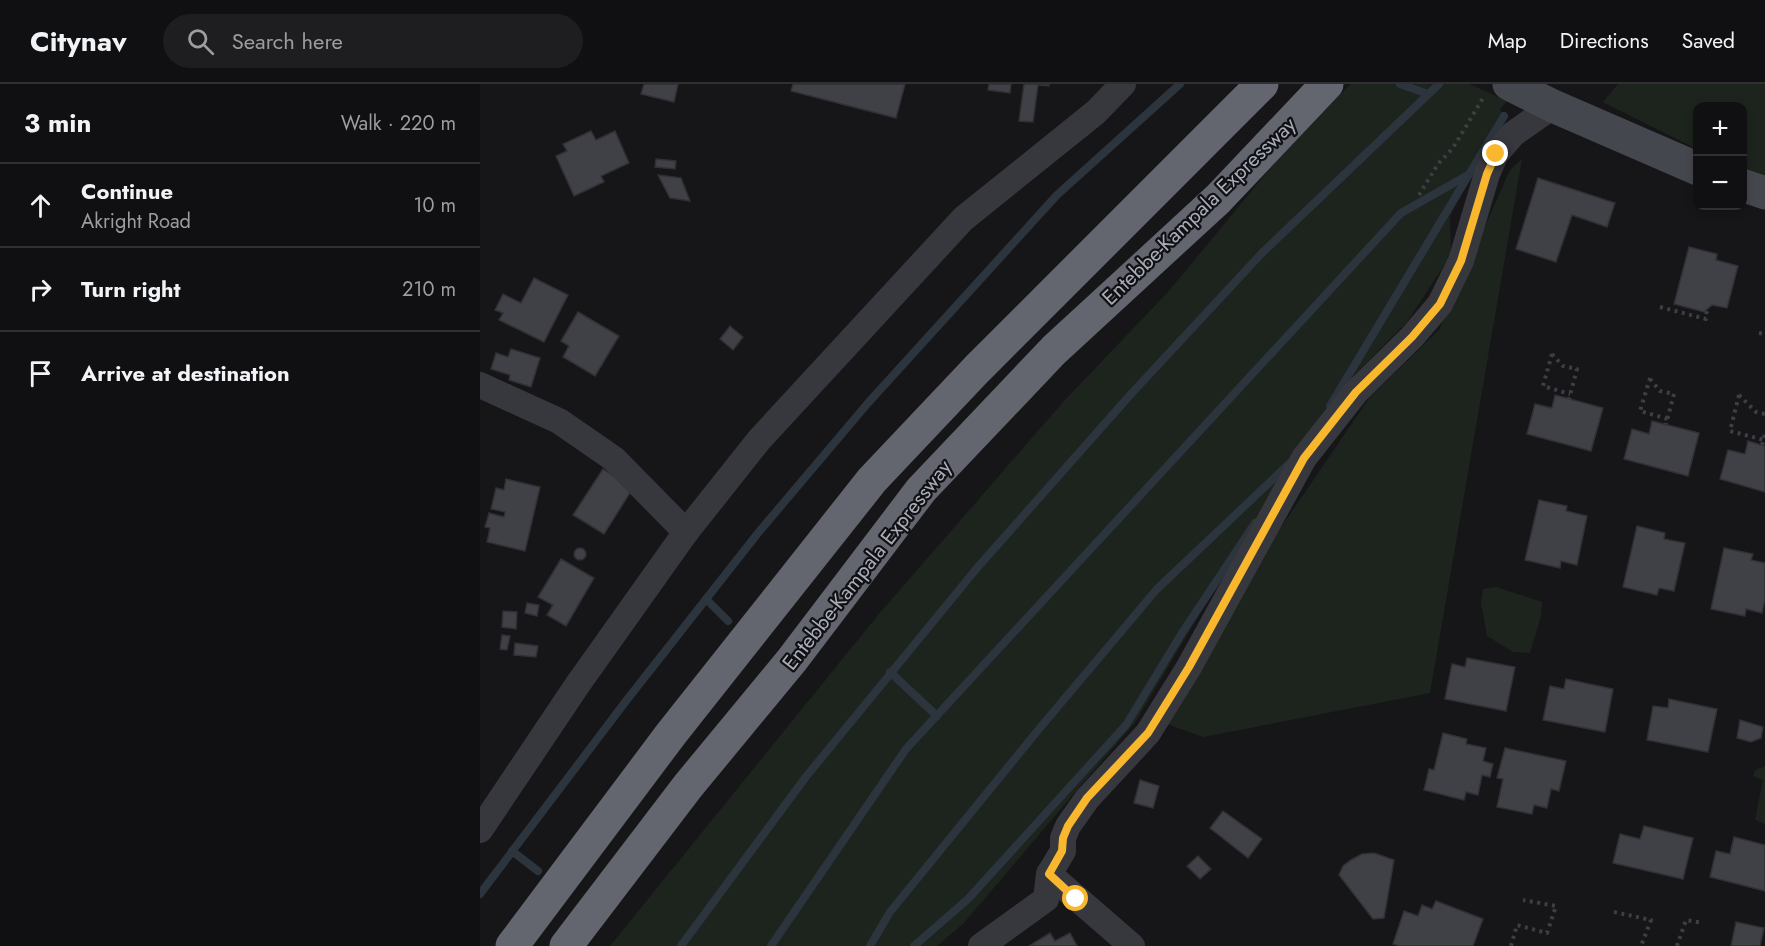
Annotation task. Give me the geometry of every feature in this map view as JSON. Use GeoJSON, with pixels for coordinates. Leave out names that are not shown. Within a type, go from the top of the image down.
{"type":"FeatureCollection","features":[{"type":"Feature","properties":{"kind":"highway","name":"Entebbe-Kampala Expressway"},"geometry":{"type":"LineString","coordinates":[[512,946],[671,734],[872,480],[986,360],[1262,84]]}},
{"type":"Feature","properties":{"kind":"highway","name":"Entebbe-Kampala Expressway"},"geometry":{"type":"LineString","coordinates":[[566,946],[688,786],[792,660],[921,490],[1054,350],[1218,198],[1327,84]]}},
{"type":"Feature","properties":{"kind":"main road"},"geometry":{"type":"LineString","coordinates":[[1519,94],[1693,167]]}},
{"type":"Feature","properties":{"kind":"main road"},"geometry":{"type":"LineString","coordinates":[[1747,186],[1765,193]]}},
{"type":"Feature","properties":{"kind":"street"},"geometry":{"type":"LineString","coordinates":[[480,830],[578,684],[686,532],[759,440],[963,219],[1096,112],[1123,84]]}},
{"type":"Feature","properties":{"kind":"street"},"geometry":{"type":"LineString","coordinates":[[981,946],[1046,899],[1049,874],[1062,851],[1063,838],[1068,826],[1087,798],[1148,733],[1189,667],[1304,458],[1356,392],[1412,337],[1440,304],[1461,261],[1487,174],[1496,154],[1513,134],[1519,94]]}},
{"type":"Feature","properties":{"kind":"street"},"geometry":{"type":"LineString","coordinates":[[480,385],[559,421],[614,459],[686,532]]}},
{"type":"Feature","properties":{"kind":"street"},"geometry":{"type":"LineString","coordinates":[[1049,874],[1132,946]]}},
{"type":"Feature","properties":{"kind":"path"},"geometry":{"type":"LineString","coordinates":[[1419,195],[1438,164],[1453,148],[1519,94]]}},
{"type":"Feature","properties":{"kind":"path"},"geometry":{"type":"LineString","coordinates":[[1660,307],[1706,319],[1707,309]]}},
{"type":"Feature","properties":{"kind":"path"},"geometry":{"type":"LineString","coordinates":[[1759,333],[1765,334]]}},
{"type":"Feature","properties":{"kind":"path"},"geometry":{"type":"LineString","coordinates":[[1552,354],[1563,366],[1577,369],[1570,397],[1543,386],[1552,354]]}},
{"type":"Feature","properties":{"kind":"path"},"geometry":{"type":"LineString","coordinates":[[1650,378],[1660,391],[1674,394],[1667,422],[1640,411],[1650,378]]}},
{"type":"Feature","properties":{"kind":"path"},"geometry":{"type":"LineString","coordinates":[[1764,440],[1730,431],[1738,395],[1756,412],[1765,414]]}},
{"type":"Feature","properties":{"kind":"path"},"geometry":{"type":"LineString","coordinates":[[1511,946],[1517,925],[1547,933],[1556,906],[1523,900]]}},
{"type":"Feature","properties":{"kind":"path"},"geometry":{"type":"LineString","coordinates":[[1614,912],[1651,921],[1641,946]]}},
{"type":"Feature","properties":{"kind":"path"},"geometry":{"type":"LineString","coordinates":[[1677,946],[1686,920],[1703,923]]}},
{"type":"Feature","properties":{"kind":"shaded area"},"geometry":{"type":"Polygon","coordinates":[[[1351,84],[1469,84],[1507,101],[1500,109],[1504,116],[1450,216],[1451,255],[1407,322],[1341,388],[1248,532],[1136,721],[963,924],[937,946],[610,946],[878,615],[1064,401],[1168,292],[1297,136],[1351,84]]]}},
{"type":"Feature","properties":{"kind":"shaded area"},"geometry":{"type":"Polygon","coordinates":[[[1618,84],[1765,84],[1765,179],[1747,171],[1747,102],[1693,102],[1693,147],[1603,102],[1618,84]]]}},
{"type":"Feature","properties":{"kind":"shaded area"},"geometry":{"type":"Polygon","coordinates":[[[1522,159],[1430,693],[1203,737],[1156,720],[1191,659],[1370,397],[1439,330],[1510,170],[1522,159]]]}},
{"type":"Feature","properties":{"kind":"shaded area"},"geometry":{"type":"Polygon","coordinates":[[[1496,587],[1542,602],[1541,616],[1530,653],[1513,652],[1487,636],[1481,603],[1483,589],[1496,587]]]}},
{"type":"Feature","properties":{"kind":"shaded area"},"geometry":{"type":"Polygon","coordinates":[[[1765,766],[1765,824],[1755,820],[1763,780],[1753,776],[1755,770],[1765,766]]]}},
{"type":"Feature","properties":{"kind":"building"},"geometry":{"type":"Polygon","coordinates":[[[644,84],[678,84],[674,102],[641,94],[644,84]]]}},
{"type":"Feature","properties":{"kind":"building"},"geometry":{"type":"Polygon","coordinates":[[[793,84],[905,84],[896,118],[791,91],[793,84]]]}},
{"type":"Feature","properties":{"kind":"building"},"geometry":{"type":"Polygon","coordinates":[[[989,84],[1011,84],[1010,93],[988,90],[989,84]]]}},
{"type":"Feature","properties":{"kind":"building"},"geometry":{"type":"Polygon","coordinates":[[[1024,84],[1049,84],[1049,86],[1038,85],[1033,122],[1019,121],[1024,84]]]}},
{"type":"Feature","properties":{"kind":"building"},"geometry":{"type":"Polygon","coordinates":[[[591,131],[596,140],[615,131],[629,163],[601,176],[604,182],[574,196],[556,156],[567,151],[563,144],[591,131]]]}},
{"type":"Feature","properties":{"kind":"building"},"geometry":{"type":"Polygon","coordinates":[[[656,159],[676,161],[675,169],[655,167],[656,159]]]}},
{"type":"Feature","properties":{"kind":"building"},"geometry":{"type":"Polygon","coordinates":[[[658,175],[681,178],[690,201],[670,198],[658,175]]]}},
{"type":"Feature","properties":{"kind":"building"},"geometry":{"type":"Polygon","coordinates":[[[1538,178],[1615,203],[1607,227],[1572,215],[1556,262],[1516,249],[1538,178]]]}},
{"type":"Feature","properties":{"kind":"building"},"geometry":{"type":"Polygon","coordinates":[[[1689,247],[1717,254],[1716,260],[1738,266],[1727,308],[1712,305],[1704,312],[1674,304],[1689,247]]]}},
{"type":"Feature","properties":{"kind":"building"},"geometry":{"type":"Polygon","coordinates":[[[534,278],[568,295],[544,342],[499,320],[503,313],[495,310],[503,294],[521,303],[534,278]]]}},
{"type":"Feature","properties":{"kind":"building"},"geometry":{"type":"Polygon","coordinates":[[[578,312],[619,336],[595,376],[563,357],[569,346],[561,341],[578,312]]]}},
{"type":"Feature","properties":{"kind":"building"},"geometry":{"type":"Polygon","coordinates":[[[730,326],[743,337],[733,350],[720,339],[730,326]]]}},
{"type":"Feature","properties":{"kind":"building"},"geometry":{"type":"Polygon","coordinates":[[[511,349],[540,358],[531,387],[509,380],[510,375],[491,369],[496,353],[508,357],[511,349]]]}},
{"type":"Feature","properties":{"kind":"building"},"geometry":{"type":"Polygon","coordinates":[[[1555,395],[1603,408],[1591,451],[1527,434],[1535,404],[1552,408],[1555,395]]]}},
{"type":"Feature","properties":{"kind":"building"},"geometry":{"type":"Polygon","coordinates":[[[1652,421],[1699,433],[1688,476],[1624,459],[1632,429],[1649,434],[1652,421]]]}},
{"type":"Feature","properties":{"kind":"building"},"geometry":{"type":"Polygon","coordinates":[[[1748,441],[1765,446],[1765,492],[1720,479],[1728,450],[1745,454],[1748,441]]]}},
{"type":"Feature","properties":{"kind":"building"},"geometry":{"type":"Polygon","coordinates":[[[603,469],[633,488],[604,534],[573,515],[603,469]]]}},
{"type":"Feature","properties":{"kind":"building"},"geometry":{"type":"Polygon","coordinates":[[[506,479],[540,487],[525,551],[487,542],[490,528],[485,527],[489,513],[504,517],[505,512],[491,509],[496,488],[504,490],[506,479]]]}},
{"type":"Feature","properties":{"kind":"building"},"geometry":{"type":"Polygon","coordinates":[[[1539,500],[1567,506],[1566,511],[1587,516],[1577,565],[1561,561],[1560,568],[1525,560],[1539,500]]]}},
{"type":"Feature","properties":{"kind":"building"},"geometry":{"type":"Polygon","coordinates":[[[1637,526],[1665,533],[1664,539],[1685,543],[1674,591],[1659,588],[1657,595],[1623,587],[1637,526]]]}},
{"type":"Feature","properties":{"kind":"building"},"geometry":{"type":"Polygon","coordinates":[[[580,548],[586,554],[580,560],[574,554],[580,548]]]}},
{"type":"Feature","properties":{"kind":"building"},"geometry":{"type":"Polygon","coordinates":[[[1724,548],[1753,554],[1751,560],[1765,563],[1765,599],[1762,613],[1746,609],[1745,616],[1711,609],[1724,548]]]}},
{"type":"Feature","properties":{"kind":"building"},"geometry":{"type":"Polygon","coordinates":[[[561,559],[594,578],[566,626],[547,615],[553,605],[538,597],[561,559]]]}},
{"type":"Feature","properties":{"kind":"building"},"geometry":{"type":"Polygon","coordinates":[[[527,603],[539,605],[537,616],[525,613],[527,603]]]}},
{"type":"Feature","properties":{"kind":"building"},"geometry":{"type":"Polygon","coordinates":[[[503,611],[517,612],[516,629],[502,627],[503,611]]]}},
{"type":"Feature","properties":{"kind":"building"},"geometry":{"type":"Polygon","coordinates":[[[502,635],[510,636],[507,650],[500,649],[502,635]]]}},
{"type":"Feature","properties":{"kind":"building"},"geometry":{"type":"Polygon","coordinates":[[[515,643],[538,646],[536,657],[514,655],[515,643]]]}},
{"type":"Feature","properties":{"kind":"building"},"geometry":{"type":"Polygon","coordinates":[[[1467,658],[1515,667],[1506,711],[1445,699],[1452,664],[1465,667],[1467,658]]]}},
{"type":"Feature","properties":{"kind":"building"},"geometry":{"type":"Polygon","coordinates":[[[1566,679],[1613,689],[1605,732],[1543,720],[1550,686],[1564,689],[1566,679]]]}},
{"type":"Feature","properties":{"kind":"building"},"geometry":{"type":"Polygon","coordinates":[[[1669,699],[1717,709],[1708,752],[1647,740],[1653,706],[1668,708],[1669,699]]]}},
{"type":"Feature","properties":{"kind":"building"},"geometry":{"type":"Polygon","coordinates":[[[1740,720],[1763,727],[1761,738],[1751,742],[1737,738],[1740,720]]]}},
{"type":"Feature","properties":{"kind":"building"},"geometry":{"type":"Polygon","coordinates":[[[1443,733],[1467,739],[1466,744],[1486,748],[1483,761],[1493,764],[1490,777],[1482,775],[1478,795],[1466,792],[1464,800],[1424,790],[1429,769],[1434,770],[1443,733]]]}},
{"type":"Feature","properties":{"kind":"building"},"geometry":{"type":"Polygon","coordinates":[[[1505,748],[1566,761],[1559,791],[1551,789],[1547,808],[1534,805],[1532,814],[1497,807],[1503,779],[1497,778],[1505,748]]]}},
{"type":"Feature","properties":{"kind":"building"},"geometry":{"type":"Polygon","coordinates":[[[1140,780],[1159,786],[1153,808],[1134,803],[1140,780]]]}},
{"type":"Feature","properties":{"kind":"building"},"geometry":{"type":"Polygon","coordinates":[[[1223,811],[1262,839],[1248,858],[1210,828],[1223,811]]]}},
{"type":"Feature","properties":{"kind":"building"},"geometry":{"type":"Polygon","coordinates":[[[1644,826],[1693,838],[1683,879],[1613,863],[1620,834],[1640,839],[1644,826]]]}},
{"type":"Feature","properties":{"kind":"building"},"geometry":{"type":"Polygon","coordinates":[[[1734,837],[1765,845],[1765,891],[1710,877],[1716,851],[1730,854],[1734,837]]]}},
{"type":"Feature","properties":{"kind":"building"},"geometry":{"type":"Polygon","coordinates":[[[1374,853],[1394,860],[1384,918],[1373,919],[1339,875],[1343,866],[1351,860],[1362,854],[1374,853]]]}},
{"type":"Feature","properties":{"kind":"building"},"geometry":{"type":"Polygon","coordinates":[[[1198,856],[1211,869],[1200,879],[1187,866],[1198,856]]]}},
{"type":"Feature","properties":{"kind":"building"},"geometry":{"type":"Polygon","coordinates":[[[1436,901],[1483,919],[1473,946],[1399,946],[1393,944],[1404,911],[1418,916],[1422,905],[1432,909],[1436,901]]]}},
{"type":"Feature","properties":{"kind":"building"},"geometry":{"type":"Polygon","coordinates":[[[1736,922],[1764,928],[1760,946],[1731,946],[1736,922]]]}},
{"type":"Feature","properties":{"kind":"building"},"geometry":{"type":"Polygon","coordinates":[[[1050,933],[1055,941],[1070,933],[1077,946],[1029,946],[1050,933]]]}},
{"type":"Feature","properties":{"kind":"waterway"},"geometry":{"type":"LineString","coordinates":[[480,894],[626,701],[758,533],[868,403],[1057,195],[1180,84]]}},
{"type":"Feature","properties":{"kind":"waterway"},"geometry":{"type":"LineString","coordinates":[[1400,84],[1428,94]]}},
{"type":"Feature","properties":{"kind":"waterway"},"geometry":{"type":"LineString","coordinates":[[681,946],[805,778],[977,568],[1131,394],[1262,253],[1439,84]]}},
{"type":"Feature","properties":{"kind":"waterway"},"geometry":{"type":"LineString","coordinates":[[1330,406],[1504,116]]}},
{"type":"Feature","properties":{"kind":"waterway"},"geometry":{"type":"LineString","coordinates":[[771,946],[906,749],[1401,213],[1468,175]]}},
{"type":"Feature","properties":{"kind":"waterway"},"geometry":{"type":"LineString","coordinates":[[870,946],[890,912],[1157,589],[1290,463]]}},
{"type":"Feature","properties":{"kind":"waterway"},"geometry":{"type":"LineString","coordinates":[[914,946],[968,899],[1126,725],[1182,633],[1255,523]]}},
{"type":"Feature","properties":{"kind":"waterway"},"geometry":{"type":"LineString","coordinates":[[706,599],[728,621]]}},
{"type":"Feature","properties":{"kind":"waterway"},"geometry":{"type":"LineString","coordinates":[[890,672],[937,716]]}},
{"type":"Feature","properties":{"kind":"waterway"},"geometry":{"type":"LineString","coordinates":[[512,851],[538,871]]}},
{"type":"Feature","properties":{"kind":"route"},"geometry":{"type":"LineString","coordinates":[[1076,899],[1049,874],[1062,851],[1063,838],[1068,826],[1087,798],[1148,733],[1189,667],[1304,458],[1356,392],[1412,337],[1440,304],[1461,261],[1487,174],[1496,154]]}}]}
